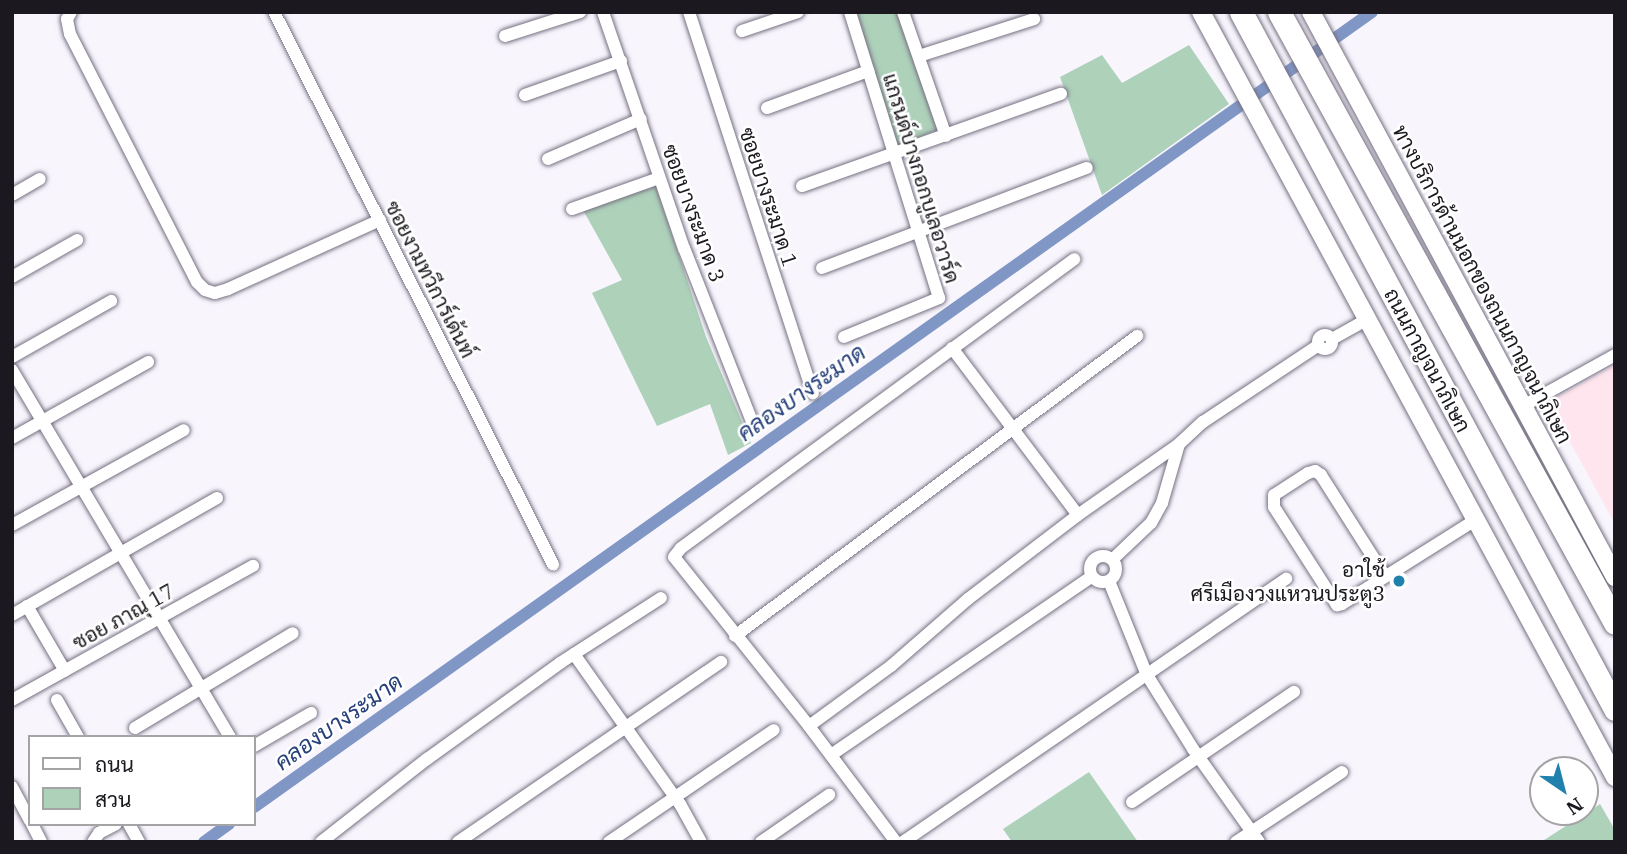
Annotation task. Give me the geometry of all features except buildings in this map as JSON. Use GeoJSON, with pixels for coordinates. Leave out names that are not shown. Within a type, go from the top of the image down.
{"type":"FeatureCollection","features":[{"type":"Feature","properties":{"kind":"highway","name":"ถนนกาญจนาภิเษก"},"geometry":{"type":"LineString","coordinates":[[1241,12],[1615,709]]}},
{"type":"Feature","properties":{"kind":"highway","name":"ถนนกาญจนาภิเษก"},"geometry":{"type":"LineString","coordinates":[[1279,12],[1615,622]]}},
{"type":"Feature","properties":{"kind":"highway"},"geometry":{"type":"LineString","coordinates":[[1566,531],[1615,599]]}},
{"type":"Feature","properties":{"kind":"main road"},"geometry":{"type":"LineString","coordinates":[[1202,12],[1474,521],[1615,777]]}},
{"type":"Feature","properties":{"kind":"main road","name":"ทางบริการด้านนอกของถนนกาญจนาภิเษก"},"geometry":{"type":"LineString","coordinates":[[1311,12],[1615,577]]}},
{"type":"Feature","properties":{"kind":"street"},"geometry":{"type":"LineString","coordinates":[[71,12],[67,19],[70,33],[197,282],[205,290],[215,293],[228,289],[380,220]]}},
{"type":"Feature","properties":{"kind":"street","name":"ซอยงามทวีการ์เด้นท์"},"geometry":{"type":"LineString","coordinates":[[274,12],[553,564]]}},
{"type":"Feature","properties":{"kind":"street"},"geometry":{"type":"LineString","coordinates":[[505,36],[580,12]]}},
{"type":"Feature","properties":{"kind":"street","name":"ซอยบางระมาด 3"},"geometry":{"type":"LineString","coordinates":[[603,12],[659,178],[753,424]]}},
{"type":"Feature","properties":{"kind":"street","name":"ซอยบางระมาด 1"},"geometry":{"type":"LineString","coordinates":[[689,12],[813,393]]}},
{"type":"Feature","properties":{"kind":"street"},"geometry":{"type":"LineString","coordinates":[[742,31],[798,12]]}},
{"type":"Feature","properties":{"kind":"street","name":"แกรนด์บางกอกบูเลอวาร์ด"},"geometry":{"type":"LineString","coordinates":[[844,337],[939,298],[850,12]]}},
{"type":"Feature","properties":{"kind":"street"},"geometry":{"type":"LineString","coordinates":[[904,12],[946,136]]}},
{"type":"Feature","properties":{"kind":"street"},"geometry":{"type":"LineString","coordinates":[[919,56],[1034,19]]}},
{"type":"Feature","properties":{"kind":"street"},"geometry":{"type":"LineString","coordinates":[[525,95],[621,61]]}},
{"type":"Feature","properties":{"kind":"street"},"geometry":{"type":"LineString","coordinates":[[766,108],[868,72]]}},
{"type":"Feature","properties":{"kind":"street"},"geometry":{"type":"LineString","coordinates":[[802,186],[1060,94]]}},
{"type":"Feature","properties":{"kind":"street"},"geometry":{"type":"LineString","coordinates":[[548,159],[641,119]]}},
{"type":"Feature","properties":{"kind":"street"},"geometry":{"type":"LineString","coordinates":[[822,268],[1087,168]]}},
{"type":"Feature","properties":{"kind":"street"},"geometry":{"type":"LineString","coordinates":[[12,195],[40,178]]}},
{"type":"Feature","properties":{"kind":"street"},"geometry":{"type":"LineString","coordinates":[[572,209],[659,178]]}},
{"type":"Feature","properties":{"kind":"street"},"geometry":{"type":"LineString","coordinates":[[12,277],[76,240]]}},
{"type":"Feature","properties":{"kind":"street"},"geometry":{"type":"LineString","coordinates":[[896,842],[809,726],[674,557],[681,548],[1074,259]]}},
{"type":"Feature","properties":{"kind":"street"},"geometry":{"type":"LineString","coordinates":[[12,357],[111,301]]}},
{"type":"Feature","properties":{"kind":"street"},"geometry":{"type":"LineString","coordinates":[[809,726],[891,666],[968,599],[1078,515],[1179,444],[1203,422],[1319,345],[1326,349],[1332,344],[1332,340],[1367,319]]}},
{"type":"Feature","properties":{"kind":"street"},"geometry":{"type":"LineString","coordinates":[[735,636],[1137,336]]}},
{"type":"Feature","properties":{"kind":"street"},"geometry":{"type":"LineString","coordinates":[[952,348],[1078,515]]}},
{"type":"Feature","properties":{"kind":"street"},"geometry":{"type":"LineString","coordinates":[[1523,407],[1615,355]]}},
{"type":"Feature","properties":{"kind":"street"},"geometry":{"type":"LineString","coordinates":[[12,438],[148,362]]}},
{"type":"Feature","properties":{"kind":"street"},"geometry":{"type":"LineString","coordinates":[[12,370],[229,735]]}},
{"type":"Feature","properties":{"kind":"street"},"geometry":{"type":"LineString","coordinates":[[12,525],[184,430]]}},
{"type":"Feature","properties":{"kind":"street"},"geometry":{"type":"LineString","coordinates":[[1113,559],[1151,523],[1165,494],[1179,444]]}},
{"type":"Feature","properties":{"kind":"street"},"geometry":{"type":"LineString","coordinates":[[1385,576],[1321,475],[1315,471],[1308,473],[1274,495],[1274,507],[1333,603],[1342,604],[1474,521]]}},
{"type":"Feature","properties":{"kind":"street"},"geometry":{"type":"LineString","coordinates":[[12,615],[217,498]]}},
{"type":"Feature","properties":{"kind":"street"},"geometry":{"type":"LineString","coordinates":[[1105,555],[1113,559],[1116,571],[1109,581],[1100,582],[1091,576],[1090,566],[1095,558],[1105,555]]}},
{"type":"Feature","properties":{"kind":"street","name":"ซอย ภาณุ 17"},"geometry":{"type":"LineString","coordinates":[[12,700],[253,566]]}},
{"type":"Feature","properties":{"kind":"street"},"geometry":{"type":"LineString","coordinates":[[831,755],[1091,576]]}},
{"type":"Feature","properties":{"kind":"street"},"geometry":{"type":"LineString","coordinates":[[903,842],[1286,579]]}},
{"type":"Feature","properties":{"kind":"street"},"geometry":{"type":"LineString","coordinates":[[1109,581],[1147,675],[1198,756],[1255,837]]}},
{"type":"Feature","properties":{"kind":"street"},"geometry":{"type":"LineString","coordinates":[[321,842],[427,758],[574,654],[661,598]]}},
{"type":"Feature","properties":{"kind":"street"},"geometry":{"type":"LineString","coordinates":[[27,606],[65,671]]}},
{"type":"Feature","properties":{"kind":"street"},"geometry":{"type":"LineString","coordinates":[[135,728],[293,633]]}},
{"type":"Feature","properties":{"kind":"street"},"geometry":{"type":"LineString","coordinates":[[574,654],[675,797],[701,842]]}},
{"type":"Feature","properties":{"kind":"street"},"geometry":{"type":"LineString","coordinates":[[458,842],[721,662]]}},
{"type":"Feature","properties":{"kind":"street"},"geometry":{"type":"LineString","coordinates":[[1132,802],[1294,692]]}},
{"type":"Feature","properties":{"kind":"street"},"geometry":{"type":"LineString","coordinates":[[57,700],[77,735]]}},
{"type":"Feature","properties":{"kind":"street"},"geometry":{"type":"LineString","coordinates":[[256,745],[311,713]]}},
{"type":"Feature","properties":{"kind":"street"},"geometry":{"type":"LineString","coordinates":[[609,842],[774,730]]}},
{"type":"Feature","properties":{"kind":"street"},"geometry":{"type":"LineString","coordinates":[[1236,842],[1255,837],[1342,772]]}},
{"type":"Feature","properties":{"kind":"street"},"geometry":{"type":"LineString","coordinates":[[12,787],[17,805]]}},
{"type":"Feature","properties":{"kind":"street"},"geometry":{"type":"LineString","coordinates":[[761,842],[829,795]]}},
{"type":"Feature","properties":{"kind":"street"},"geometry":{"type":"LineString","coordinates":[[33,826],[41,842]]}},
{"type":"Feature","properties":{"kind":"street"},"geometry":{"type":"LineString","coordinates":[[93,842],[99,833],[112,826]]}},
{"type":"Feature","properties":{"kind":"street"},"geometry":{"type":"LineString","coordinates":[[130,826],[139,842]]}},
{"type":"Feature","properties":{"kind":"shaded area"},"geometry":{"type":"Polygon","coordinates":[[[1615,365],[1615,524],[1548,402],[1615,365]]]}},
{"type":"Feature","properties":{"kind":"green space"},"geometry":{"type":"Polygon","coordinates":[[[848,12],[897,12],[938,130],[897,146],[848,12]]]}},
{"type":"Feature","properties":{"kind":"green space"},"geometry":{"type":"Polygon","coordinates":[[[1189,45],[1229,104],[1102,195],[1060,77],[1102,55],[1122,83],[1189,45]]]}},
{"type":"Feature","properties":{"kind":"green space"},"geometry":{"type":"Polygon","coordinates":[[[656,186],[706,337],[751,443],[728,455],[710,404],[657,426],[592,293],[622,280],[583,210],[656,186]]]}},
{"type":"Feature","properties":{"kind":"green space"},"geometry":{"type":"Polygon","coordinates":[[[1089,772],[1138,842],[1012,842],[1003,829],[1089,772]]]}},
{"type":"Feature","properties":{"kind":"green space"},"geometry":{"type":"Polygon","coordinates":[[[1599,805],[1615,830],[1615,842],[1541,842],[1566,826],[1599,826],[1599,805]]]}},
{"type":"Feature","properties":{"kind":"waterway","name":"คลองบางระมาด"},"geometry":{"type":"LineString","coordinates":[[256,806],[1372,12]]}},
{"type":"Feature","properties":{"kind":"waterway","name":"คลองบางระมาด"},"geometry":{"type":"LineString","coordinates":[[204,842],[226,826]]}},
{"type":"Feature","properties":{"kind":"place","name":"อาใช้ ศรีเมืองวงแหวนประตู3"},"geometry":{"type":"Point","coordinates":[1399,581]}}]}
